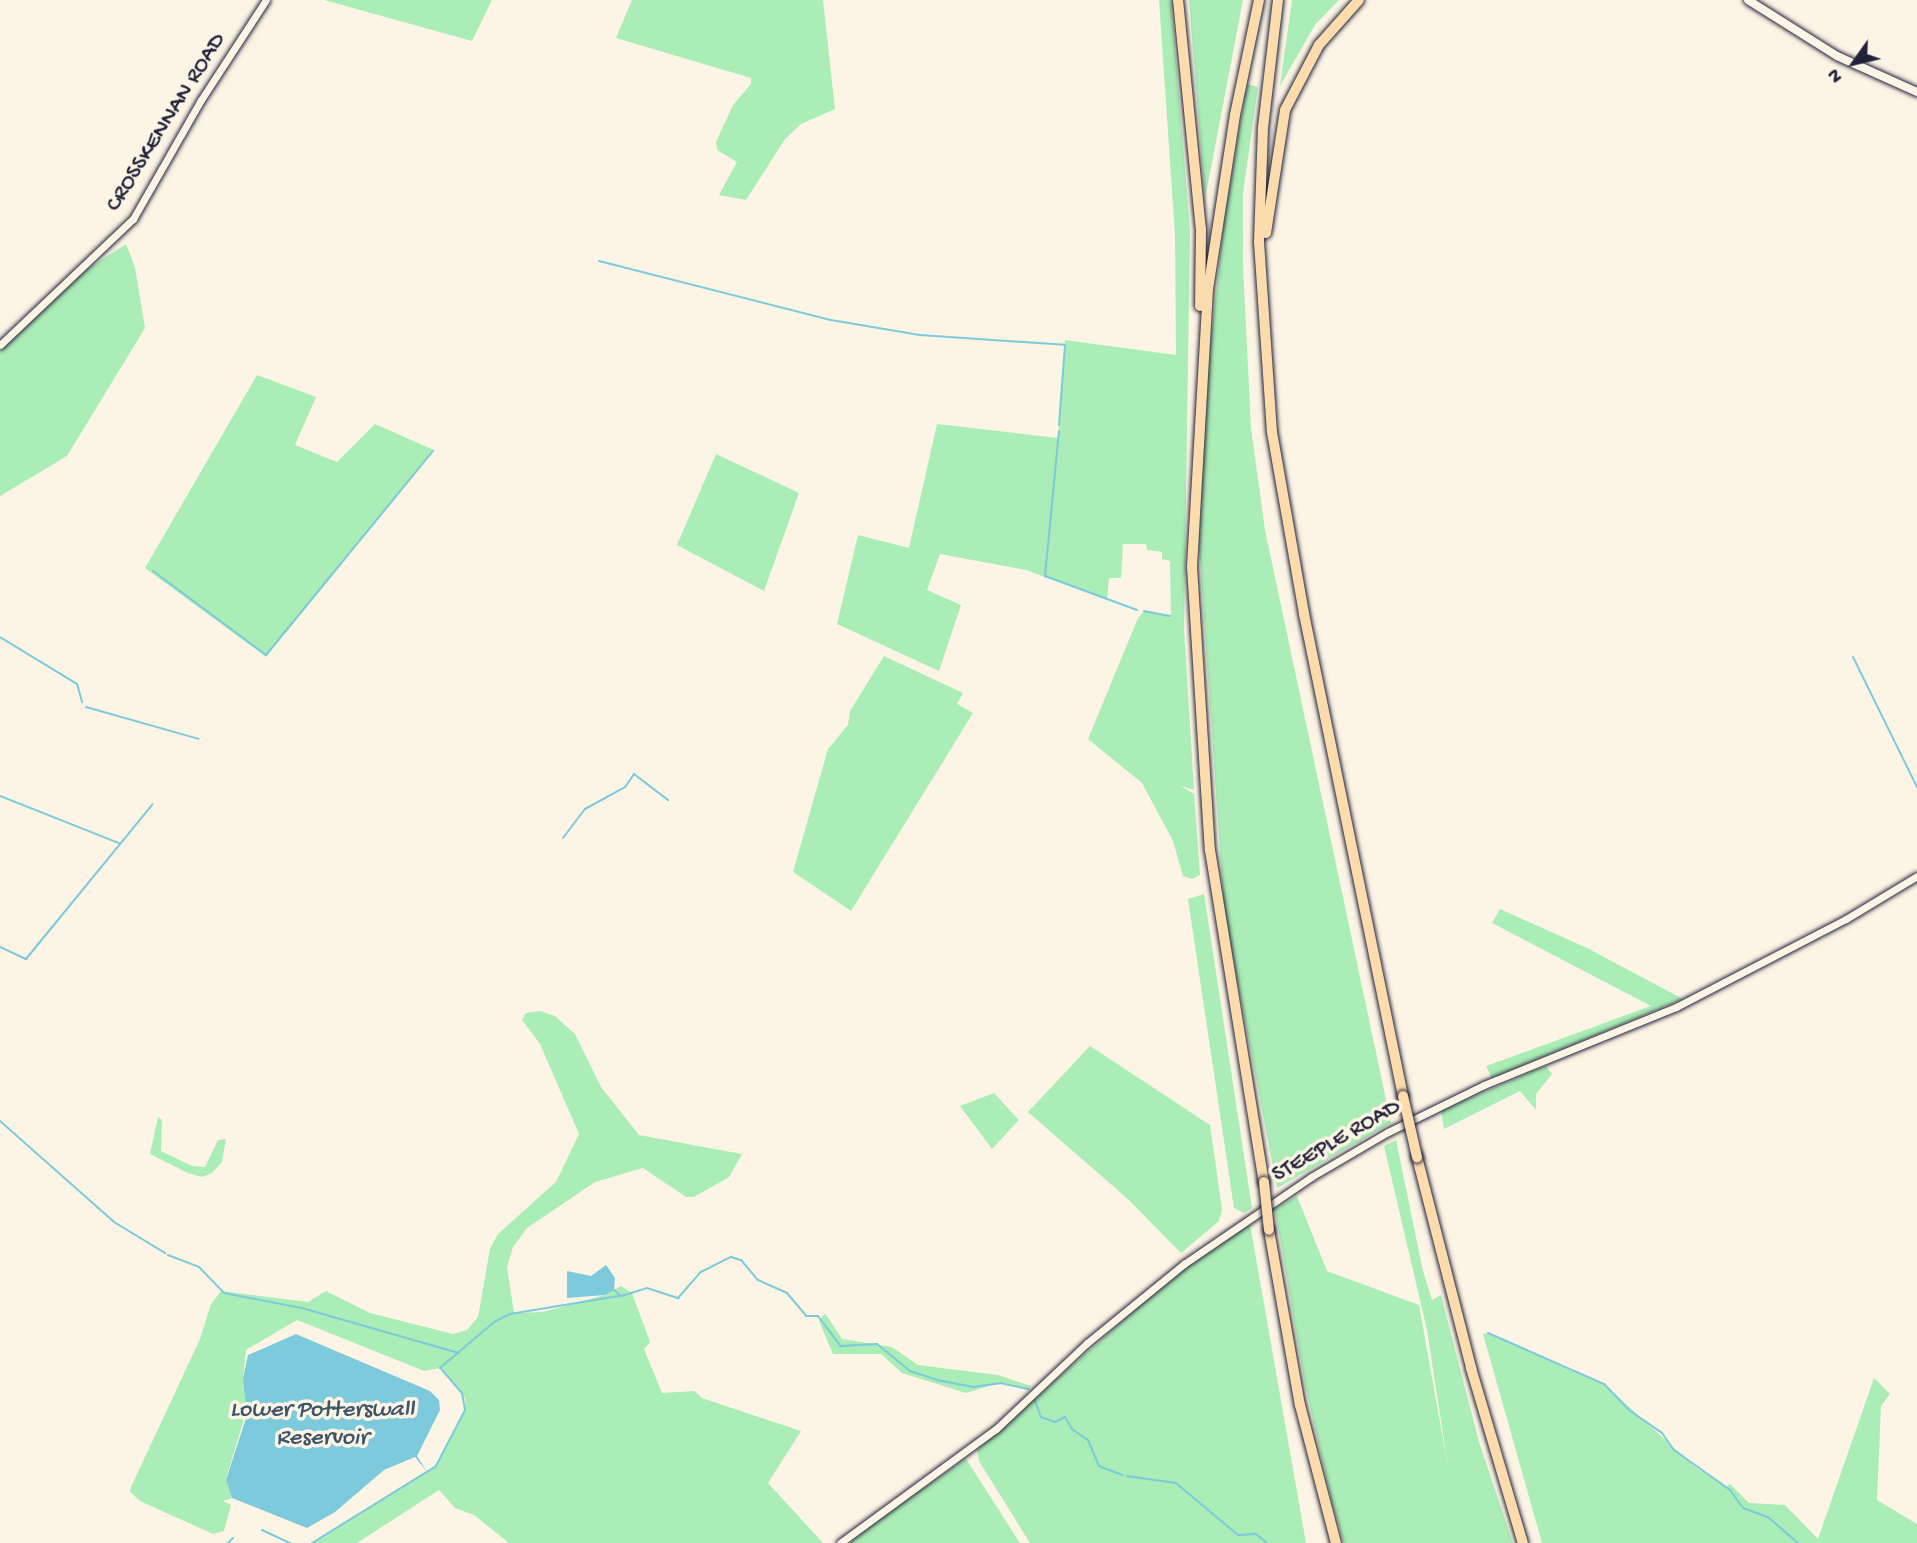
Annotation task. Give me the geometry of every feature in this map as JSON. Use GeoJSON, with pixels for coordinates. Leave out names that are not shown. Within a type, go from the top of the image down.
{"type":"FeatureCollection","features":[{"type":"Feature","properties":{"kind":"highway"},"geometry":{"type":"LineString","coordinates":[[1178,0],[1201,229],[1200,370],[1192,567],[1201,758],[1222,935],[1264,1182],[1269,1230],[1300,1405],[1336,1543]]}},
{"type":"Feature","properties":{"kind":"highway"},"geometry":{"type":"LineString","coordinates":[[1200,370],[1216,233],[1259,0]]}},
{"type":"Feature","properties":{"kind":"highway"},"geometry":{"type":"LineString","coordinates":[[1278,0],[1263,127],[1261,315],[1283,505],[1417,1157],[1474,1378],[1523,1543]]}},
{"type":"Feature","properties":{"kind":"highway"},"geometry":{"type":"LineString","coordinates":[[1261,315],[1270,181],[1285,110],[1319,45],[1359,0]]}},
{"type":"Feature","properties":{"kind":"main road"},"geometry":{"type":"LineString","coordinates":[[1748,0],[1837,56],[1917,92]]}},
{"type":"Feature","properties":{"kind":"street","name":"CROSSKENNAN ROAD"},"geometry":{"type":"LineString","coordinates":[[0,345],[134,219],[201,100],[266,0]]}},
{"type":"Feature","properties":{"kind":"street","name":"STEEPLE ROAD"},"geometry":{"type":"LineString","coordinates":[[841,1543],[996,1429],[1087,1343],[1175,1272],[1311,1177],[1388,1132],[1484,1085],[1676,1007],[1846,919],[1917,876]]}},
{"type":"Feature","properties":{"kind":"green space"},"geometry":{"type":"Polygon","coordinates":[[[324,0],[492,0],[472,41],[324,0]]]}},
{"type":"Feature","properties":{"kind":"green space"},"geometry":{"type":"Polygon","coordinates":[[[632,0],[823,0],[835,109],[801,124],[785,139],[746,200],[719,195],[737,162],[717,150],[716,142],[733,105],[751,84],[751,78],[616,38],[632,0]]]}},
{"type":"Feature","properties":{"kind":"green space"},"geometry":{"type":"Polygon","coordinates":[[[1159,0],[1171,0],[1190,230],[1184,629],[1194,790],[1181,786],[1194,794],[1200,875],[1192,879],[1183,876],[1173,841],[1142,783],[1088,739],[1138,618],[1144,611],[1171,615],[1170,561],[1162,559],[1162,552],[1147,550],[1146,544],[1123,544],[1121,578],[1109,578],[1107,600],[1026,570],[940,554],[927,590],[961,605],[939,671],[837,624],[858,535],[909,548],[937,424],[1058,438],[1065,340],[1176,355],[1175,235],[1159,0]]]}},
{"type":"Feature","properties":{"kind":"green space"},"geometry":{"type":"Polygon","coordinates":[[[1189,0],[1243,0],[1205,199],[1189,0]]]}},
{"type":"Feature","properties":{"kind":"green space"},"geometry":{"type":"Polygon","coordinates":[[[1292,0],[1339,0],[1315,25],[1280,86],[1292,0]]]}},
{"type":"Feature","properties":{"kind":"green space"},"geometry":{"type":"Polygon","coordinates":[[[1247,84],[1258,87],[1243,193],[1243,266],[1251,428],[1265,530],[1391,1123],[1277,1188],[1224,910],[1199,545],[1204,403],[1224,221],[1247,84]]]}},
{"type":"Feature","properties":{"kind":"green space"},"geometry":{"type":"Polygon","coordinates":[[[126,244],[135,267],[145,328],[67,456],[0,496],[0,348],[86,270],[126,244]]]}},
{"type":"Feature","properties":{"kind":"green space"},"geometry":{"type":"Polygon","coordinates":[[[257,375],[316,397],[295,445],[337,462],[375,424],[434,450],[266,657],[145,568],[257,375]]]}},
{"type":"Feature","properties":{"kind":"green space"},"geometry":{"type":"Polygon","coordinates":[[[716,454],[799,493],[764,591],[677,545],[716,454]]]}},
{"type":"Feature","properties":{"kind":"green space"},"geometry":{"type":"Polygon","coordinates":[[[884,656],[963,693],[957,704],[973,713],[851,911],[793,872],[828,749],[848,725],[850,711],[884,656]]]}},
{"type":"Feature","properties":{"kind":"green space"},"geometry":{"type":"Polygon","coordinates":[[[1204,894],[1252,1208],[1244,1213],[1234,1208],[1188,899],[1204,894]]]}},
{"type":"Feature","properties":{"kind":"green space"},"geometry":{"type":"Polygon","coordinates":[[[1500,909],[1587,948],[1683,999],[1492,1078],[1486,1066],[1651,1006],[1492,923],[1500,909]]]}},
{"type":"Feature","properties":{"kind":"green space"},"geometry":{"type":"Polygon","coordinates":[[[540,1011],[555,1016],[575,1034],[601,1087],[639,1135],[742,1154],[729,1177],[694,1197],[686,1197],[643,1168],[595,1182],[527,1228],[513,1247],[507,1267],[514,1313],[543,1312],[605,1295],[621,1286],[632,1293],[650,1342],[644,1349],[662,1393],[694,1391],[702,1398],[801,1431],[768,1483],[823,1543],[509,1543],[474,1515],[455,1508],[439,1490],[357,1543],[312,1543],[436,1466],[465,1410],[465,1398],[440,1368],[424,1371],[297,1320],[246,1350],[243,1378],[249,1402],[226,1479],[232,1498],[223,1501],[231,1505],[224,1531],[213,1534],[140,1501],[130,1492],[131,1487],[200,1339],[211,1304],[221,1291],[308,1302],[326,1291],[370,1313],[453,1334],[467,1330],[478,1317],[490,1249],[498,1234],[556,1182],[579,1134],[540,1044],[522,1020],[526,1013],[540,1011]]]}},
{"type":"Feature","properties":{"kind":"green space"},"geometry":{"type":"Polygon","coordinates":[[[1090,1046],[1210,1125],[1222,1209],[1219,1221],[1181,1253],[1129,1200],[1028,1112],[1090,1046]]]}},
{"type":"Feature","properties":{"kind":"green space"},"geometry":{"type":"Polygon","coordinates":[[[1546,1066],[1552,1074],[1536,1094],[1536,1110],[1520,1091],[1444,1129],[1441,1110],[1546,1066]]]}},
{"type":"Feature","properties":{"kind":"green space"},"geometry":{"type":"Polygon","coordinates":[[[994,1093],[1019,1120],[992,1149],[960,1106],[994,1093]]]}},
{"type":"Feature","properties":{"kind":"green space"},"geometry":{"type":"Polygon","coordinates":[[[158,1117],[162,1120],[161,1151],[192,1166],[205,1167],[218,1140],[226,1139],[222,1162],[212,1173],[202,1177],[150,1154],[158,1117]]]}},
{"type":"Feature","properties":{"kind":"green space"},"geometry":{"type":"Polygon","coordinates":[[[1396,1140],[1423,1271],[1432,1300],[1441,1295],[1479,1442],[1513,1543],[1344,1543],[1305,1385],[1275,1209],[1297,1196],[1327,1271],[1419,1305],[1448,1467],[1427,1330],[1384,1146],[1396,1140]]]}},
{"type":"Feature","properties":{"kind":"green space"},"geometry":{"type":"Polygon","coordinates":[[[1250,1224],[1306,1543],[1030,1543],[979,1461],[977,1450],[1189,1262],[1250,1224]]]}},
{"type":"Feature","properties":{"kind":"green space"},"geometry":{"type":"Polygon","coordinates":[[[825,1313],[842,1339],[892,1347],[918,1365],[998,1375],[1031,1386],[1028,1390],[999,1383],[966,1393],[902,1373],[881,1354],[833,1354],[819,1321],[825,1313]]]}},
{"type":"Feature","properties":{"kind":"green space"},"geometry":{"type":"Polygon","coordinates":[[[1488,1333],[1604,1384],[1695,1467],[1726,1487],[1730,1484],[1749,1503],[1785,1505],[1818,1539],[1874,1378],[1890,1394],[1881,1406],[1877,1500],[1917,1524],[1917,1543],[1542,1543],[1483,1334],[1488,1333]]]}},
{"type":"Feature","properties":{"kind":"green space"},"geometry":{"type":"Polygon","coordinates":[[[966,1459],[1020,1543],[849,1543],[899,1505],[966,1459]]]}},
{"type":"Feature","properties":{"kind":"water"},"geometry":{"type":"Polygon","coordinates":[[[606,1265],[615,1278],[614,1290],[605,1295],[567,1298],[567,1271],[591,1276],[606,1265]]]}},
{"type":"Feature","properties":{"kind":"water","name":"Lower Potterswall Reservoir"},"geometry":{"type":"Polygon","coordinates":[[[296,1334],[430,1391],[439,1400],[440,1410],[417,1456],[427,1472],[415,1457],[384,1470],[335,1512],[307,1528],[232,1498],[226,1480],[247,1415],[243,1378],[248,1355],[296,1334]]]}},
{"type":"Feature","properties":{"kind":"waterway"},"geometry":{"type":"LineString","coordinates":[[599,261],[831,320],[920,335],[1065,345],[1059,425]]}},
{"type":"Feature","properties":{"kind":"waterway"},"geometry":{"type":"LineString","coordinates":[[1059,431],[1045,576],[1137,610]]}},
{"type":"Feature","properties":{"kind":"waterway"},"geometry":{"type":"LineString","coordinates":[[153,571],[266,655],[433,451]]}},
{"type":"Feature","properties":{"kind":"waterway"},"geometry":{"type":"LineString","coordinates":[[1144,611],[1170,616]]}},
{"type":"Feature","properties":{"kind":"waterway"},"geometry":{"type":"LineString","coordinates":[[0,637],[77,684],[82,702]]}},
{"type":"Feature","properties":{"kind":"waterway"},"geometry":{"type":"LineString","coordinates":[[1853,657],[1917,787]]}},
{"type":"Feature","properties":{"kind":"waterway"},"geometry":{"type":"LineString","coordinates":[[86,707],[199,739]]}},
{"type":"Feature","properties":{"kind":"waterway"},"geometry":{"type":"LineString","coordinates":[[563,838],[585,809],[625,787],[634,774],[668,800]]}},
{"type":"Feature","properties":{"kind":"waterway"},"geometry":{"type":"LineString","coordinates":[[0,796],[119,843]]}},
{"type":"Feature","properties":{"kind":"waterway"},"geometry":{"type":"LineString","coordinates":[[0,947],[26,959],[153,804]]}},
{"type":"Feature","properties":{"kind":"waterway"},"geometry":{"type":"LineString","coordinates":[[0,1121],[114,1222],[165,1253]]}},
{"type":"Feature","properties":{"kind":"waterway"},"geometry":{"type":"LineString","coordinates":[[168,1255],[199,1267],[224,1293],[302,1308],[459,1353]]}},
{"type":"Feature","properties":{"kind":"waterway"},"geometry":{"type":"LineString","coordinates":[[614,1290],[621,1296],[647,1288],[678,1298],[701,1272],[731,1257],[741,1260],[758,1280],[787,1293],[806,1316],[818,1316],[841,1346],[877,1344],[910,1371],[937,1380],[973,1387],[1000,1383],[1028,1389]]}},
{"type":"Feature","properties":{"kind":"waterway"},"geometry":{"type":"LineString","coordinates":[[312,1543],[436,1466],[465,1410],[462,1393],[440,1368],[494,1322],[510,1314],[619,1296]]}},
{"type":"Feature","properties":{"kind":"waterway"},"geometry":{"type":"LineString","coordinates":[[1488,1333],[1604,1384],[1629,1410],[1662,1433],[1674,1450],[1730,1490],[1743,1508],[1768,1517],[1798,1543]]}},
{"type":"Feature","properties":{"kind":"waterway"},"geometry":{"type":"LineString","coordinates":[[1034,1398],[1041,1417],[1055,1422],[1065,1417],[1072,1429],[1088,1440],[1099,1466],[1122,1475]]}},
{"type":"Feature","properties":{"kind":"waterway"},"geometry":{"type":"LineString","coordinates":[[1127,1476],[1176,1483],[1238,1535],[1256,1534],[1267,1543]]}},
{"type":"Feature","properties":{"kind":"waterway"},"geometry":{"type":"LineString","coordinates":[[262,1530],[290,1543]]}},
{"type":"Feature","properties":{"kind":"waterway"},"geometry":{"type":"LineString","coordinates":[[228,1543],[233,1538]]}}]}
